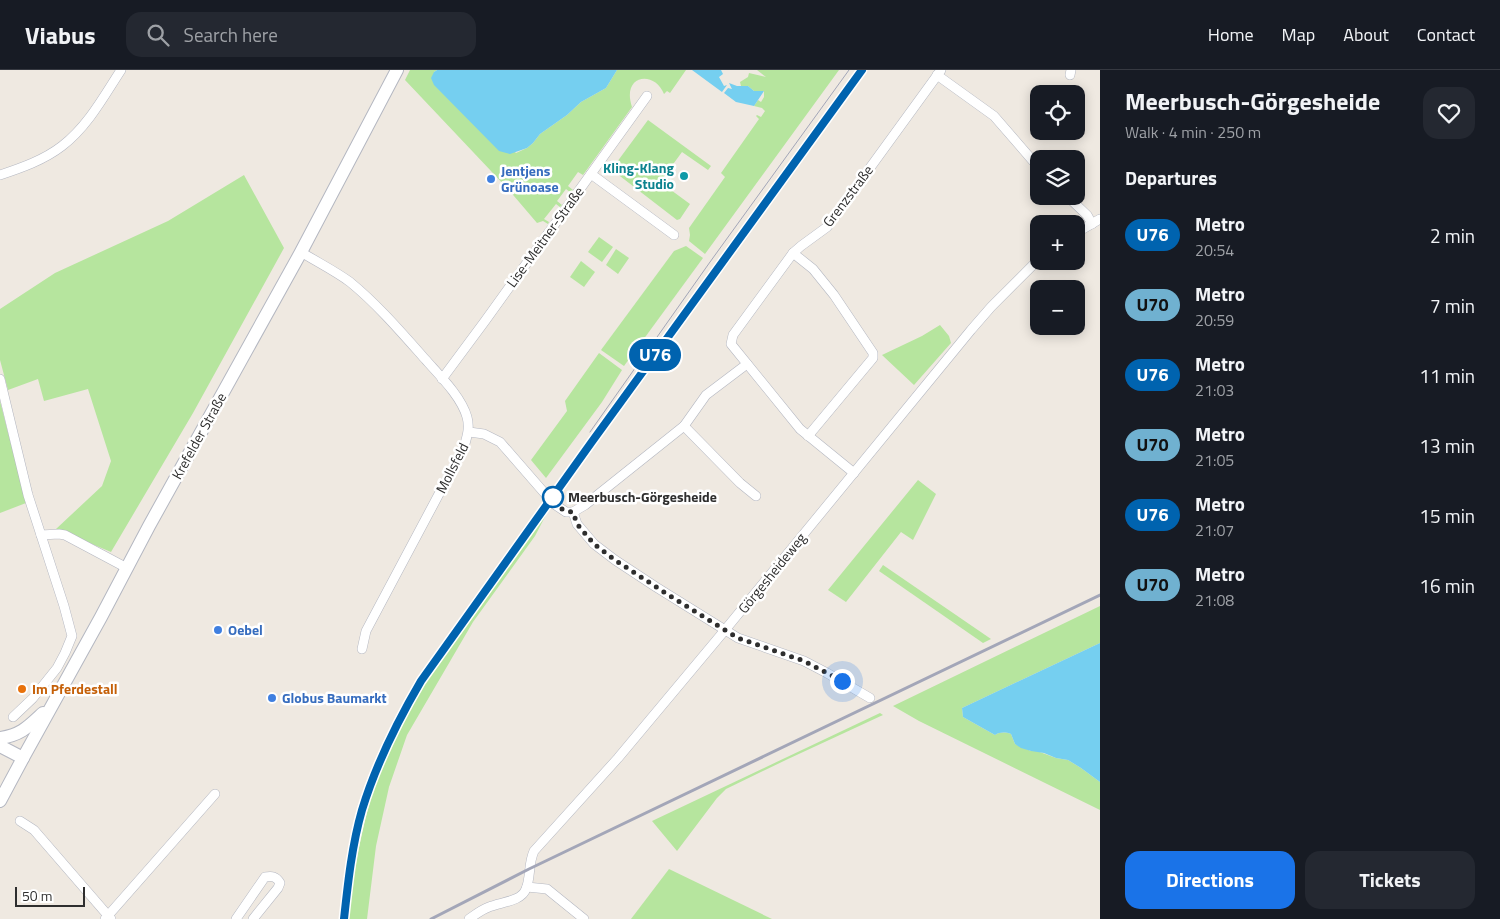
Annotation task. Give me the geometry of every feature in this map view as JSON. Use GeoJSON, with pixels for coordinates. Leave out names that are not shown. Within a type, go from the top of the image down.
{"type":"FeatureCollection","features":[{"type":"Feature","properties":{"kind":"main road","name":"Krefelder Straße"},"geometry":{"type":"LineString","coordinates":[[0,801],[22,758],[101,618],[163,500],[301,252],[398,70]]}},
{"type":"Feature","properties":{"kind":"main road"},"geometry":{"type":"LineString","coordinates":[[0,738],[17,734],[27,728],[53,702]]}},
{"type":"Feature","properties":{"kind":"main road"},"geometry":{"type":"LineString","coordinates":[[0,746],[22,758]]}},
{"type":"Feature","properties":{"kind":"street"},"geometry":{"type":"LineString","coordinates":[[0,175],[32,163],[62,146],[90,118],[121,70]]}},
{"type":"Feature","properties":{"kind":"street"},"geometry":{"type":"LineString","coordinates":[[939,73],[994,116],[1030,158]]}},
{"type":"Feature","properties":{"kind":"street","name":"Grenzstraße"},"geometry":{"type":"LineString","coordinates":[[747,364],[731,344],[733,335],[793,253],[827,228],[939,73]]}},
{"type":"Feature","properties":{"kind":"street","name":"Lise-Meitner-Straße"},"geometry":{"type":"LineString","coordinates":[[442,379],[647,96]]}},
{"type":"Feature","properties":{"kind":"street"},"geometry":{"type":"LineString","coordinates":[[591,174],[674,235]]}},
{"type":"Feature","properties":{"kind":"street"},"geometry":{"type":"LineString","coordinates":[[1077,205],[1087,215],[1092,224]]}},
{"type":"Feature","properties":{"kind":"street"},"geometry":{"type":"LineString","coordinates":[[1085,228],[1100,219]]}},
{"type":"Feature","properties":{"kind":"street","name":"Mollsfeld"},"geometry":{"type":"LineString","coordinates":[[301,252],[348,281],[367,297],[442,379],[462,405],[468,418],[469,432],[464,447],[366,630],[362,649]]}},
{"type":"Feature","properties":{"kind":"street"},"geometry":{"type":"LineString","coordinates":[[793,253],[813,269],[834,295],[873,353],[873,358],[808,436]]}},
{"type":"Feature","properties":{"kind":"street","name":"Görgesheideweg"},"geometry":{"type":"LineString","coordinates":[[527,887],[531,857],[534,852],[618,758],[971,330],[1030,268]]}},
{"type":"Feature","properties":{"kind":"street"},"geometry":{"type":"LineString","coordinates":[[469,432],[484,434],[500,442],[554,504],[566,512],[573,512],[585,505],[684,426],[706,396],[747,364],[800,429],[854,473]]}},
{"type":"Feature","properties":{"kind":"street"},"geometry":{"type":"LineString","coordinates":[[0,379],[28,496],[72,636],[57,668],[33,698],[13,717]]}},
{"type":"Feature","properties":{"kind":"street"},"geometry":{"type":"LineString","coordinates":[[684,426],[740,483],[756,496]]}},
{"type":"Feature","properties":{"kind":"street"},"geometry":{"type":"LineString","coordinates":[[573,512],[577,524],[594,544],[648,582],[738,638],[804,661],[870,698]]}},
{"type":"Feature","properties":{"kind":"street"},"geometry":{"type":"LineString","coordinates":[[41,536],[65,535],[127,568]]}},
{"type":"Feature","properties":{"kind":"street"},"geometry":{"type":"LineString","coordinates":[[20,821],[34,830],[108,918],[215,794]]}},
{"type":"Feature","properties":{"kind":"street"},"geometry":{"type":"LineString","coordinates":[[236,919],[265,877],[272,876],[280,883],[278,888],[254,919]]}},
{"type":"Feature","properties":{"kind":"street"},"geometry":{"type":"LineString","coordinates":[[469,919],[479,911],[519,897],[524,894],[527,887],[547,889],[584,919]]}},
{"type":"Feature","properties":{"kind":"green space"},"geometry":{"type":"Polygon","coordinates":[[[410,70],[437,70],[434,72],[516,153],[527,148],[540,134],[567,115],[581,102],[606,88],[617,70],[686,70],[670,93],[667,91],[664,94],[660,86],[654,81],[640,79],[635,82],[631,88],[630,96],[632,107],[583,175],[578,172],[568,186],[573,190],[571,193],[566,189],[557,201],[562,205],[560,207],[556,204],[544,219],[549,222],[548,224],[543,221],[537,223],[508,189],[405,80],[410,70]]]}},
{"type":"Feature","properties":{"kind":"green space"},"geometry":{"type":"Polygon","coordinates":[[[757,70],[839,70],[705,254],[689,241],[689,228],[725,177],[721,173],[759,119],[756,116],[761,117],[765,111],[754,106],[758,100],[761,102],[764,97],[764,91],[754,91],[748,86],[741,86],[740,82],[748,77],[749,73],[766,77],[757,70]]]}},
{"type":"Feature","properties":{"kind":"green space"},"geometry":{"type":"Polygon","coordinates":[[[648,120],[711,166],[708,170],[682,152],[660,182],[690,204],[680,219],[677,220],[616,173],[615,170],[617,162],[648,120]]]}},
{"type":"Feature","properties":{"kind":"green space"},"geometry":{"type":"Polygon","coordinates":[[[244,175],[284,248],[193,413],[111,552],[56,529],[102,486],[111,461],[88,389],[44,401],[38,379],[8,390],[0,360],[0,309],[55,273],[168,221],[244,175]]]}},
{"type":"Feature","properties":{"kind":"green space"},"geometry":{"type":"Polygon","coordinates":[[[599,237],[613,247],[602,262],[588,252],[599,237]]]}},
{"type":"Feature","properties":{"kind":"green space"},"geometry":{"type":"Polygon","coordinates":[[[686,246],[703,258],[624,366],[601,350],[674,251],[686,246]]]}},
{"type":"Feature","properties":{"kind":"green space"},"geometry":{"type":"Polygon","coordinates":[[[616,249],[629,258],[618,274],[606,265],[616,249]]]}},
{"type":"Feature","properties":{"kind":"green space"},"geometry":{"type":"Polygon","coordinates":[[[581,261],[595,272],[584,287],[570,277],[581,261]]]}},
{"type":"Feature","properties":{"kind":"green space"},"geometry":{"type":"Polygon","coordinates":[[[940,325],[949,336],[951,343],[914,385],[882,355],[922,336],[940,325]]]}},
{"type":"Feature","properties":{"kind":"green space"},"geometry":{"type":"Polygon","coordinates":[[[599,353],[622,370],[602,402],[546,478],[531,460],[567,411],[565,401],[599,353]]]}},
{"type":"Feature","properties":{"kind":"green space"},"geometry":{"type":"Polygon","coordinates":[[[0,401],[26,503],[0,513],[0,401]]]}},
{"type":"Feature","properties":{"kind":"green space"},"geometry":{"type":"Polygon","coordinates":[[[918,480],[936,494],[913,540],[901,532],[846,602],[828,590],[918,480]]]}},
{"type":"Feature","properties":{"kind":"green space"},"geometry":{"type":"Polygon","coordinates":[[[546,510],[548,511],[535,536],[473,622],[407,735],[389,787],[376,846],[367,919],[348,919],[353,879],[365,821],[382,764],[397,729],[426,680],[546,510]]]}},
{"type":"Feature","properties":{"kind":"green space"},"geometry":{"type":"Polygon","coordinates":[[[883,565],[991,639],[983,643],[879,571],[883,565]]]}},
{"type":"Feature","properties":{"kind":"green space"},"geometry":{"type":"Polygon","coordinates":[[[1100,606],[1100,643],[962,708],[963,717],[995,735],[999,733],[1011,734],[1015,744],[1031,751],[1068,760],[1100,782],[1100,810],[919,721],[893,706],[1100,606]]]}},
{"type":"Feature","properties":{"kind":"green space"},"geometry":{"type":"Polygon","coordinates":[[[880,713],[883,715],[726,789],[677,851],[652,821],[880,713]]]}},
{"type":"Feature","properties":{"kind":"green space"},"geometry":{"type":"Polygon","coordinates":[[[669,869],[772,919],[631,919],[669,869]]]}},
{"type":"Feature","properties":{"kind":"water"},"geometry":{"type":"Polygon","coordinates":[[[437,70],[617,70],[606,88],[581,102],[567,115],[540,134],[527,148],[510,154],[499,151],[434,85],[431,78],[437,70]]]}},
{"type":"Feature","properties":{"kind":"water"},"geometry":{"type":"Polygon","coordinates":[[[692,70],[721,70],[723,74],[719,77],[724,86],[727,85],[722,92],[692,70]]]}},
{"type":"Feature","properties":{"kind":"water"},"geometry":{"type":"Polygon","coordinates":[[[729,83],[737,86],[748,86],[754,91],[764,91],[754,106],[736,102],[724,93],[728,88],[732,89],[729,83]]]}},
{"type":"Feature","properties":{"kind":"water"},"geometry":{"type":"Polygon","coordinates":[[[1100,643],[1100,782],[1068,760],[1021,748],[1015,744],[1011,734],[999,733],[995,735],[963,717],[962,708],[1100,643]]]}},
{"type":"Feature","properties":{"kind":"tram line"},"geometry":{"type":"LineString","coordinates":[[590,432],[849,70]]}},
{"type":"Feature","properties":{"kind":"tram line"},"geometry":{"type":"LineString","coordinates":[[344,919],[353,850],[362,810],[388,744],[421,681],[862,70]]}},
{"type":"Feature","properties":{"kind":"railway"},"geometry":{"type":"LineString","coordinates":[[431,919],[529,869],[1100,595]]}},
{"type":"Feature","properties":{"kind":"metro line","name":"U76"},"geometry":{"type":"LineString","coordinates":[[344,919],[351,858],[362,811],[380,760],[397,722],[421,681],[862,70]]}},
{"type":"Feature","properties":{"kind":"place","name":"Kling-Klang Studio"},"geometry":{"type":"Point","coordinates":[684,176]}},
{"type":"Feature","properties":{"kind":"place","name":"Jentjens Grünoase"},"geometry":{"type":"Point","coordinates":[491,179]}},
{"type":"Feature","properties":{"kind":"place","name":"Meerbusch-Görgesheide"},"geometry":{"type":"Point","coordinates":[553,497]}},
{"type":"Feature","properties":{"kind":"place","name":"Oebel"},"geometry":{"type":"Point","coordinates":[218,630]}},
{"type":"Feature","properties":{"kind":"place","name":"Im Pferdestall"},"geometry":{"type":"Point","coordinates":[22,689]}},
{"type":"Feature","properties":{"kind":"place","name":"Globus Baumarkt"},"geometry":{"type":"Point","coordinates":[272,698]}},
{"type":"Feature","properties":{"kind":"route"},"geometry":{"type":"LineString","coordinates":[[553,497],[551,500],[557,507],[566,512],[573,512],[577,524],[594,544],[656,587],[738,638],[804,661],[842,681]]}}]}
